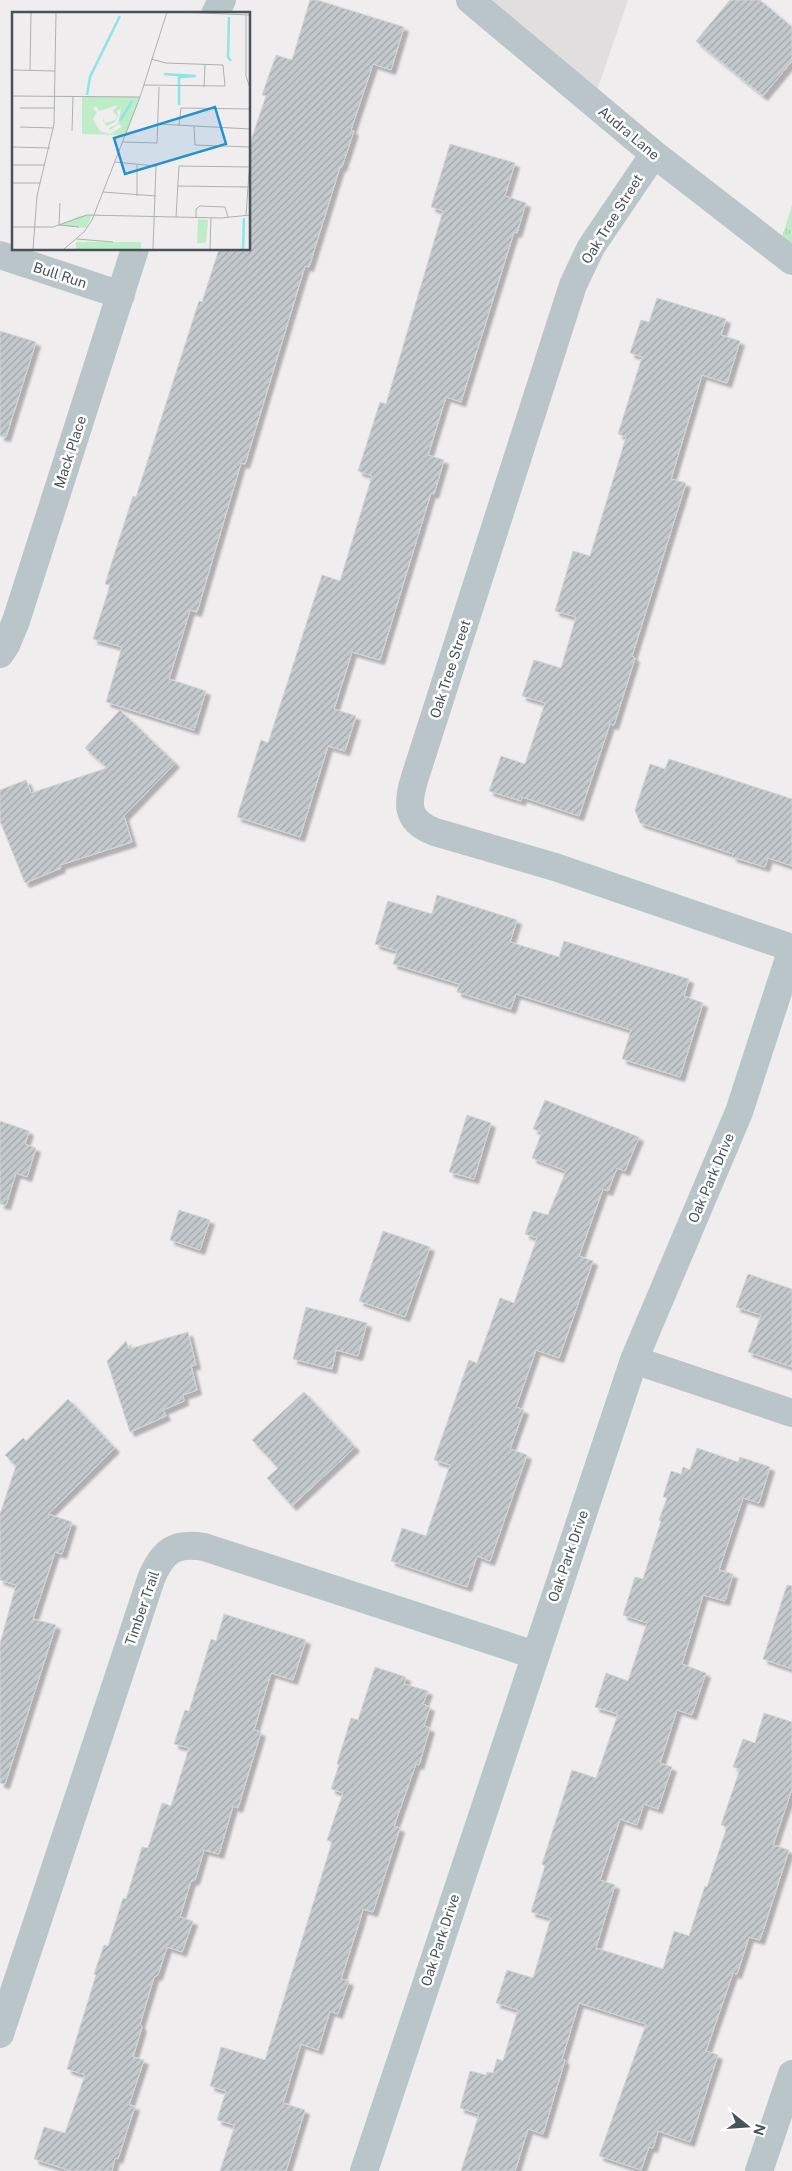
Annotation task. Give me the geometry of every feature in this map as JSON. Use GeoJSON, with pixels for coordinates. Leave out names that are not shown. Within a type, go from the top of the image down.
{"type":"FeatureCollection","features":[{"type":"Feature","properties":{"kind":"street"},"geometry":{"type":"LineString","coordinates":[[216,12],[222,0]]}},
{"type":"Feature","properties":{"kind":"street","name":"Audra Lane"},"geometry":{"type":"LineString","coordinates":[[470,0],[654,154],[792,261]]}},
{"type":"Feature","properties":{"kind":"street","name":"Oak Tree Street"},"geometry":{"type":"LineString","coordinates":[[654,154],[591,247],[573,285],[415,777],[409,807],[420,826],[435,832],[555,867],[792,949]]}},
{"type":"Feature","properties":{"kind":"street","name":"Mack Place"},"geometry":{"type":"LineString","coordinates":[[0,654],[16,621],[135,250]]}},
{"type":"Feature","properties":{"kind":"street","name":"Bull Run"},"geometry":{"type":"LineString","coordinates":[[0,255],[121,295]]}},
{"type":"Feature","properties":{"kind":"street","name":"Oak Park Drive"},"geometry":{"type":"LineString","coordinates":[[364,2171],[634,1360],[739,1112],[792,949]]}},
{"type":"Feature","properties":{"kind":"street"},"geometry":{"type":"LineString","coordinates":[[634,1360],[792,1413]]}},
{"type":"Feature","properties":{"kind":"street","name":"Timber Trail"},"geometry":{"type":"LineString","coordinates":[[0,2034],[155,1567],[170,1550],[181,1546],[204,1547],[535,1655]]}},
{"type":"Feature","properties":{"kind":"street"},"geometry":{"type":"LineString","coordinates":[[760,2171],[792,2074]]}},
{"type":"Feature","properties":{"kind":"shaded area"},"geometry":{"type":"Polygon","coordinates":[[[470,0],[628,0],[593,102],[470,0]]]}},
{"type":"Feature","properties":{"kind":"green space"},"geometry":{"type":"Polygon","coordinates":[[[792,205],[792,261],[778,250],[792,205]]]}},
{"type":"Feature","properties":{"kind":"building"},"geometry":{"type":"Polygon","coordinates":[[[310,0],[317,0],[404,27],[391,70],[373,64],[351,130],[354,131],[342,167],[340,167],[309,267],[305,266],[245,464],[241,463],[197,612],[190,610],[169,679],[206,691],[194,730],[106,702],[122,647],[93,639],[110,585],[105,584],[133,496],[136,497],[199,301],[202,302],[219,250],[250,250],[250,143],[266,96],[262,95],[276,55],[292,60],[310,0]]]}},
{"type":"Feature","properties":{"kind":"building"},"geometry":{"type":"Polygon","coordinates":[[[730,0],[760,0],[792,27],[792,61],[763,96],[696,41],[730,0]]]}},
{"type":"Feature","properties":{"kind":"building"},"geometry":{"type":"Polygon","coordinates":[[[450,144],[515,163],[505,196],[526,203],[517,233],[514,232],[461,402],[446,397],[428,455],[444,460],[434,494],[431,493],[380,660],[352,652],[334,709],[356,716],[345,751],[328,746],[300,837],[237,817],[261,740],[268,743],[322,575],[340,581],[372,476],[358,471],[380,402],[386,404],[443,211],[431,207],[450,144]]]}},
{"type":"Feature","properties":{"kind":"building"},"geometry":{"type":"Polygon","coordinates":[[[657,298],[726,319],[721,335],[740,341],[727,383],[702,375],[671,479],[686,483],[632,656],[635,658],[614,725],[610,724],[579,816],[522,797],[521,801],[489,791],[501,756],[525,764],[545,703],[522,696],[534,660],[561,668],[576,617],[555,611],[573,551],[590,556],[626,437],[618,434],[642,357],[630,353],[641,320],[649,322],[657,298]]]}},
{"type":"Feature","properties":{"kind":"building"},"geometry":{"type":"Polygon","coordinates":[[[0,331],[36,342],[6,437],[0,436],[0,331]]]}},
{"type":"Feature","properties":{"kind":"building"},"geometry":{"type":"Polygon","coordinates":[[[120,710],[175,763],[124,816],[132,842],[60,865],[61,868],[25,883],[0,821],[0,790],[26,780],[31,793],[107,768],[85,748],[120,710]]]}},
{"type":"Feature","properties":{"kind":"building"},"geometry":{"type":"Polygon","coordinates":[[[669,759],[792,799],[792,866],[768,858],[765,867],[732,857],[733,854],[640,823],[635,810],[650,764],[665,769],[669,759]]]}},
{"type":"Feature","properties":{"kind":"building"},"geometry":{"type":"Polygon","coordinates":[[[437,895],[517,920],[510,942],[559,957],[564,941],[689,979],[684,996],[703,1003],[680,1077],[622,1059],[631,1030],[516,994],[511,1009],[457,992],[459,984],[393,964],[397,951],[375,944],[388,901],[432,914],[437,895]]]}},
{"type":"Feature","properties":{"kind":"building"},"geometry":{"type":"Polygon","coordinates":[[[545,1100],[639,1137],[625,1171],[617,1168],[608,1191],[603,1189],[579,1256],[593,1261],[559,1358],[536,1350],[516,1407],[524,1410],[510,1449],[527,1455],[490,1561],[477,1556],[467,1587],[391,1561],[402,1528],[426,1536],[450,1465],[434,1460],[469,1360],[477,1363],[500,1298],[514,1303],[537,1238],[525,1234],[533,1211],[548,1215],[566,1171],[532,1158],[542,1132],[533,1129],[545,1100]]]}},
{"type":"Feature","properties":{"kind":"building"},"geometry":{"type":"Polygon","coordinates":[[[467,1115],[491,1123],[474,1179],[449,1172],[467,1115]]]}},
{"type":"Feature","properties":{"kind":"building"},"geometry":{"type":"Polygon","coordinates":[[[0,1121],[29,1131],[25,1144],[36,1148],[27,1177],[16,1173],[6,1205],[0,1204],[0,1121]]]}},
{"type":"Feature","properties":{"kind":"building"},"geometry":{"type":"Polygon","coordinates":[[[179,1210],[210,1220],[200,1250],[170,1240],[179,1210]]]}},
{"type":"Feature","properties":{"kind":"building"},"geometry":{"type":"Polygon","coordinates":[[[383,1231],[430,1247],[405,1317],[359,1301],[383,1231]]]}},
{"type":"Feature","properties":{"kind":"building"},"geometry":{"type":"Polygon","coordinates":[[[748,1274],[792,1289],[792,1367],[748,1352],[761,1315],[736,1307],[748,1274]]]}},
{"type":"Feature","properties":{"kind":"building"},"geometry":{"type":"Polygon","coordinates":[[[306,1307],[367,1323],[358,1356],[336,1350],[332,1369],[293,1359],[306,1307]]]}},
{"type":"Feature","properties":{"kind":"building"},"geometry":{"type":"Polygon","coordinates":[[[188,1332],[196,1365],[191,1366],[197,1390],[183,1395],[184,1401],[163,1410],[166,1416],[130,1432],[107,1361],[126,1341],[129,1349],[188,1332]]]}},
{"type":"Feature","properties":{"kind":"building"},"geometry":{"type":"Polygon","coordinates":[[[304,1392],[355,1447],[292,1506],[267,1478],[278,1468],[252,1440],[304,1392]]]}},
{"type":"Feature","properties":{"kind":"building"},"geometry":{"type":"Polygon","coordinates":[[[68,1399],[115,1448],[48,1514],[72,1522],[62,1554],[55,1552],[33,1619],[56,1625],[5,1784],[0,1783],[0,1644],[16,1585],[0,1580],[0,1514],[16,1466],[5,1455],[23,1438],[26,1441],[68,1399]]]}},
{"type":"Feature","properties":{"kind":"building"},"geometry":{"type":"Polygon","coordinates":[[[697,1448],[738,1462],[740,1457],[770,1467],[759,1503],[743,1498],[719,1570],[733,1574],[725,1601],[703,1595],[682,1664],[706,1673],[692,1715],[677,1710],[660,1763],[672,1767],[658,1809],[644,1804],[637,1825],[620,1819],[600,1880],[615,1885],[596,1948],[663,1969],[674,1931],[689,1936],[727,1827],[721,1825],[740,1769],[733,1767],[743,1739],[755,1743],[764,1713],[792,1722],[792,1789],[773,1845],[789,1850],[760,1940],[749,1937],[737,1974],[733,1973],[706,2051],[718,2055],[690,2142],[658,2131],[653,2148],[649,2147],[641,2170],[599,2156],[646,2024],[579,2003],[562,2059],[565,2060],[543,2134],[528,2129],[515,2171],[461,2171],[479,2114],[460,2108],[470,2071],[486,2075],[487,2072],[493,2073],[497,2059],[503,2061],[518,2010],[496,2003],[507,1970],[533,1978],[551,1918],[531,1912],[545,1866],[542,1864],[572,1770],[596,1778],[618,1714],[595,1707],[606,1673],[628,1681],[647,1623],[623,1615],[635,1577],[643,1579],[667,1498],[663,1497],[671,1471],[681,1474],[683,1467],[690,1470],[697,1448]]]}},
{"type":"Feature","properties":{"kind":"building"},"geometry":{"type":"Polygon","coordinates":[[[787,1585],[792,1586],[792,1669],[763,1659],[787,1585]]]}},
{"type":"Feature","properties":{"kind":"building"},"geometry":{"type":"Polygon","coordinates":[[[224,1614],[306,1640],[293,1680],[271,1673],[254,1730],[261,1732],[238,1808],[233,1806],[219,1854],[204,1850],[195,1880],[191,1881],[180,1917],[193,1921],[182,1952],[167,1947],[158,1975],[154,1977],[140,2024],[142,2027],[133,2057],[144,2060],[129,2105],[135,2106],[118,2159],[115,2158],[112,2171],[71,2171],[34,2159],[44,2127],[65,2133],[85,2075],[67,2069],[96,1975],[94,1974],[104,1945],[108,1946],[123,1898],[126,1899],[142,1847],[148,1848],[162,1803],[171,1806],[189,1748],[174,1744],[185,1710],[189,1711],[211,1639],[216,1641],[224,1614]]]}},
{"type":"Feature","properties":{"kind":"building"},"geometry":{"type":"Polygon","coordinates":[[[375,1667],[406,1677],[404,1684],[428,1691],[423,1704],[430,1707],[424,1726],[430,1728],[419,1765],[416,1764],[394,1826],[400,1828],[373,1912],[363,1909],[341,1979],[349,1981],[338,2014],[330,2011],[318,2050],[301,2044],[283,2103],[305,2110],[286,2171],[220,2171],[234,2128],[234,2125],[217,2120],[226,2091],[210,2086],[221,2047],[265,2060],[332,1842],[327,1840],[343,1793],[331,1789],[339,1765],[337,1764],[351,1718],[358,1720],[375,1667]]]}}]}
